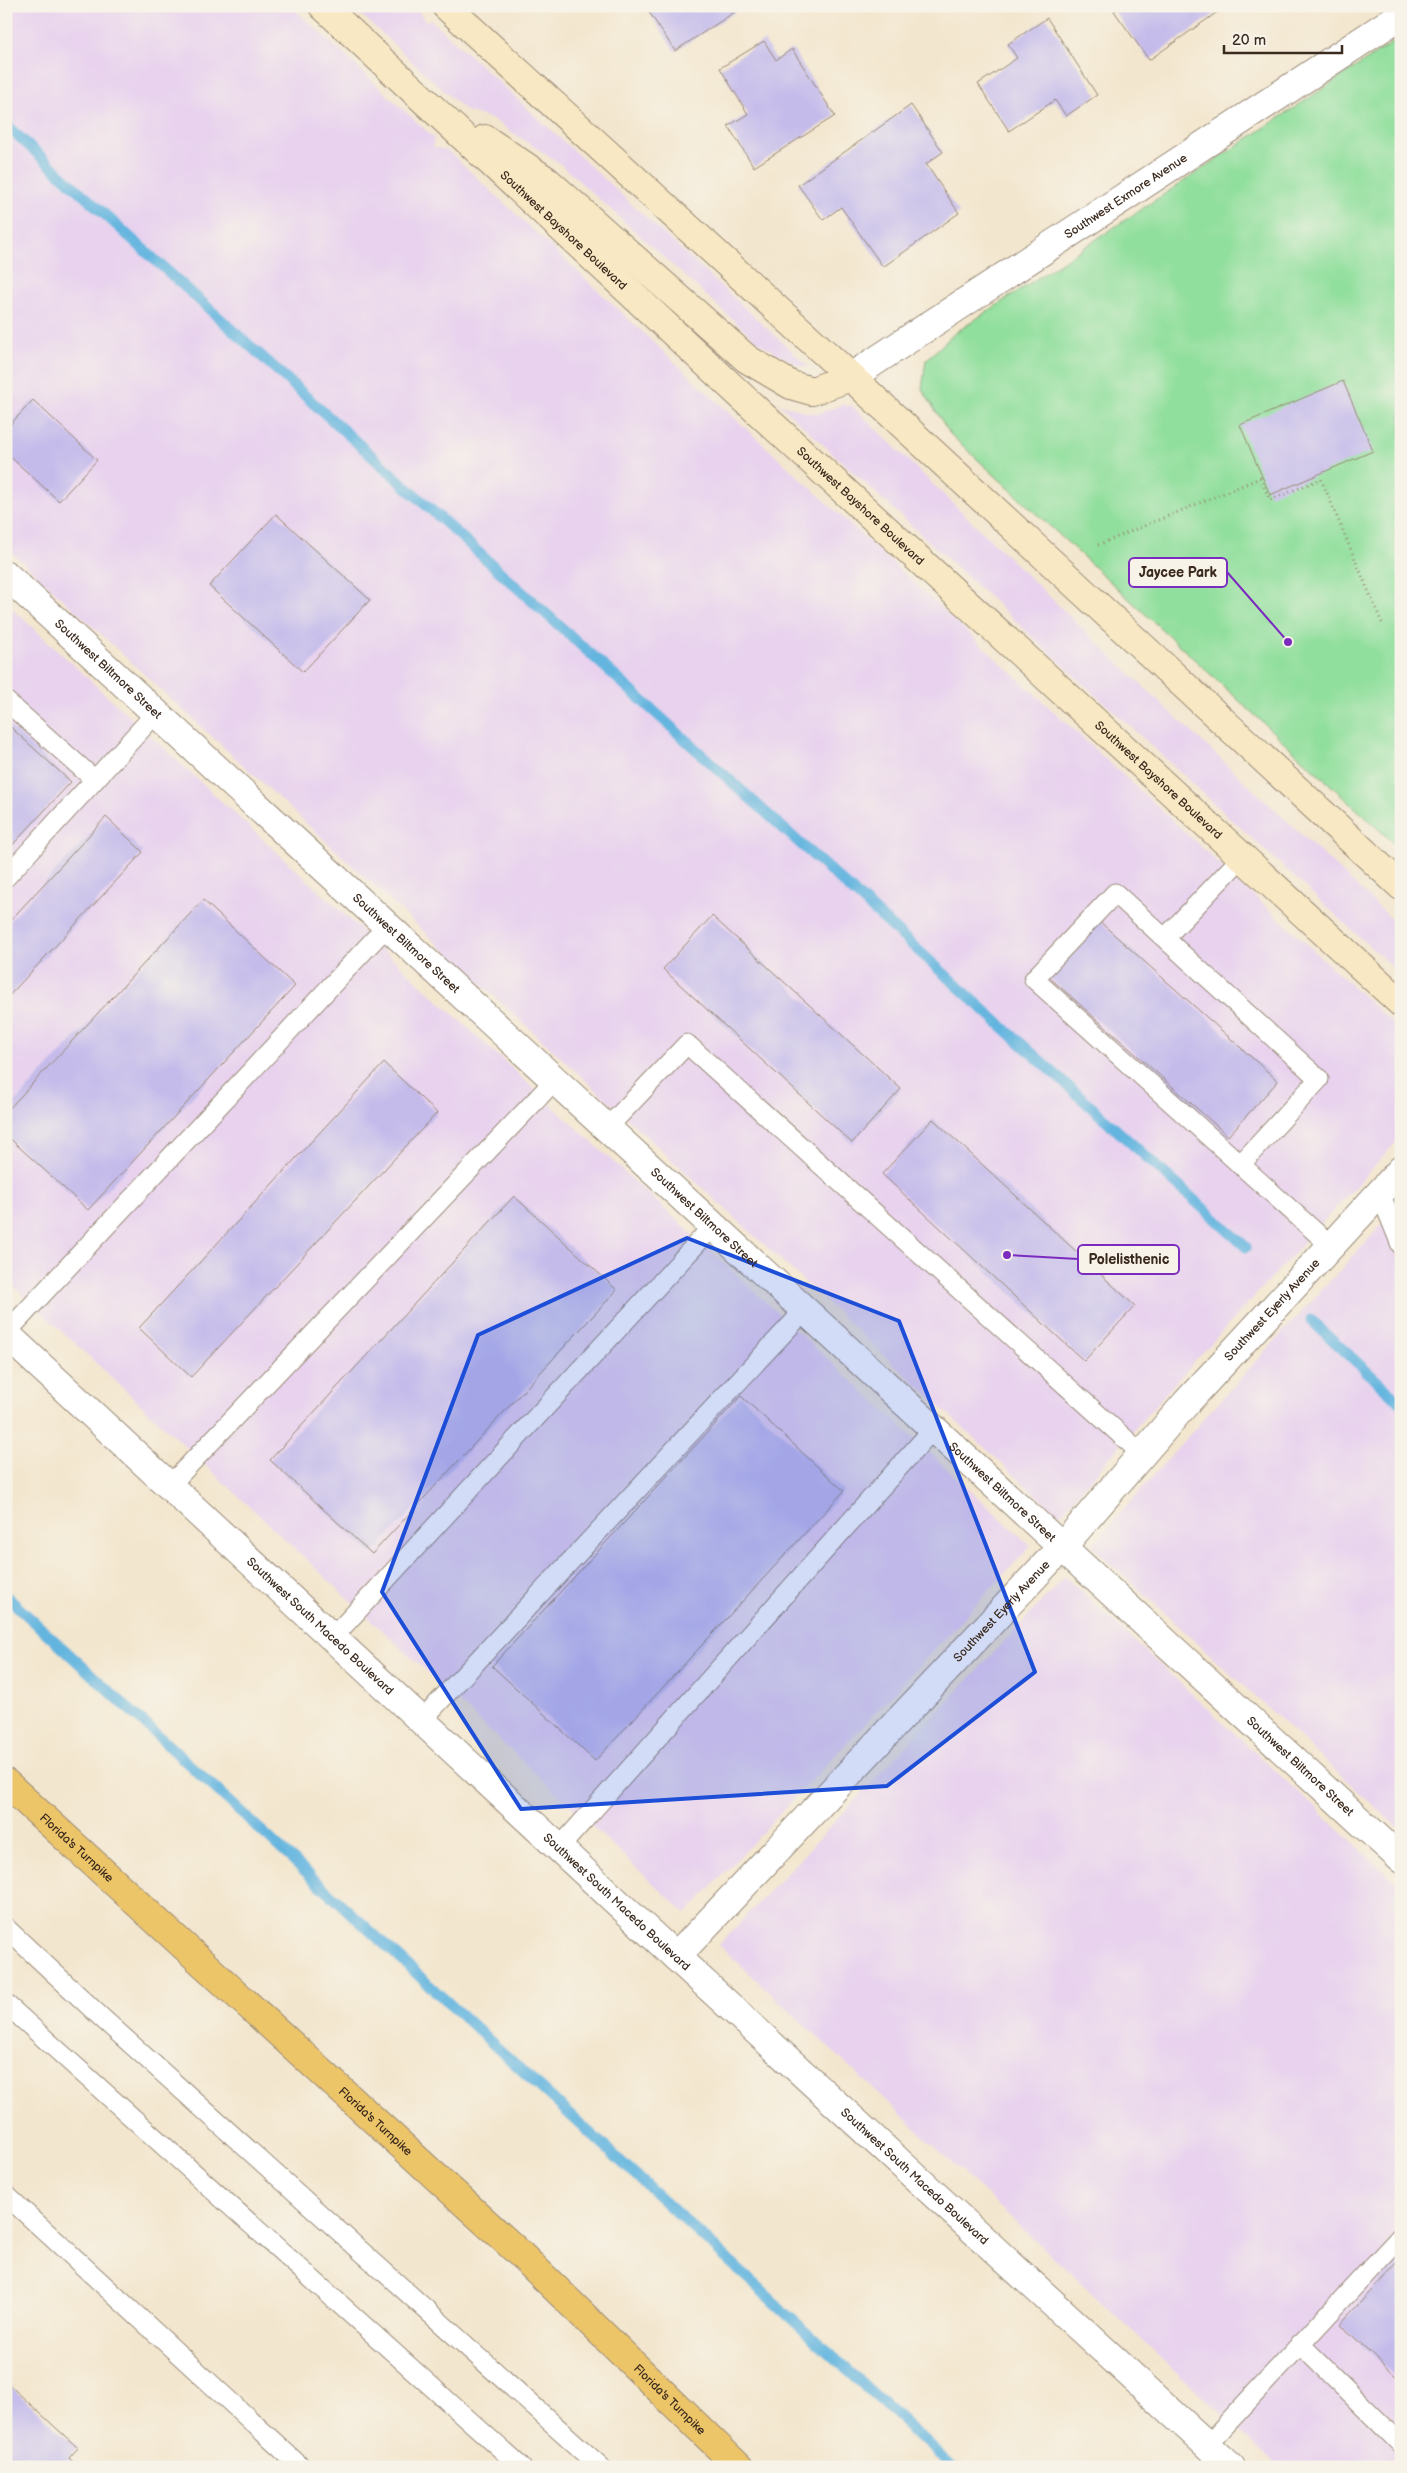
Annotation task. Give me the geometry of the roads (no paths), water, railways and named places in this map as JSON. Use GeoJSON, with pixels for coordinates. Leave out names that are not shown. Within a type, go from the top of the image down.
{"type":"FeatureCollection","features":[{"type":"Feature","properties":{"kind":"highway","name":"Florida's Turnpike"},"geometry":{"type":"LineString","coordinates":[[6,1783],[518,2252],[739,2467]]}},
{"type":"Feature","properties":{"kind":"main road","name":"Southwest Bayshore Boulevard"},"geometry":{"type":"LineString","coordinates":[[323,6],[772,425],[1401,1003]]}},
{"type":"Feature","properties":{"kind":"main road"},"geometry":{"type":"LineString","coordinates":[[446,6],[851,377],[1401,886]]}},
{"type":"Feature","properties":{"kind":"main road"},"geometry":{"type":"LineString","coordinates":[[457,131],[482,138],[546,180],[747,359],[791,386],[812,391],[851,377]]}},
{"type":"Feature","properties":{"kind":"street","name":"Southwest Exmore Avenue"},"geometry":{"type":"LineString","coordinates":[[851,377],[1401,14]]}},
{"type":"Feature","properties":{"kind":"street","name":"Southwest Biltmore Street"},"geometry":{"type":"LineString","coordinates":[[6,576],[1401,1859]]}},
{"type":"Feature","properties":{"kind":"street","name":"Southwest Eyerly Avenue"},"geometry":{"type":"LineString","coordinates":[[676,1957],[1062,1546],[1142,1454],[1401,1170]]}},
{"type":"Feature","properties":{"kind":"street","name":"Southwest South Macedo Boulevard"},"geometry":{"type":"LineString","coordinates":[[6,1333],[676,1957],[1231,2467]]}},
{"type":"Feature","properties":{"kind":"lane"},"geometry":{"type":"LineString","coordinates":[[6,701],[95,780]]}},
{"type":"Feature","properties":{"kind":"lane"},"geometry":{"type":"LineString","coordinates":[[6,877],[156,713]]}},
{"type":"Feature","properties":{"kind":"lane"},"geometry":{"type":"LineString","coordinates":[[1165,938],[1242,857]]}},
{"type":"Feature","properties":{"kind":"lane"},"geometry":{"type":"LineString","coordinates":[[1240,1165],[1319,1079],[1115,892],[1034,979],[1240,1165],[1331,1246]]}},
{"type":"Feature","properties":{"kind":"lane"},"geometry":{"type":"LineString","coordinates":[[6,1333],[387,926]]}},
{"type":"Feature","properties":{"kind":"lane"},"geometry":{"type":"LineString","coordinates":[[607,1128],[687,1044],[1142,1454]]}},
{"type":"Feature","properties":{"kind":"lane"},"geometry":{"type":"LineString","coordinates":[[170,1486],[556,1080]]}},
{"type":"Feature","properties":{"kind":"lane"},"geometry":{"type":"LineString","coordinates":[[1380,1193],[1401,1245]]}},
{"type":"Feature","properties":{"kind":"lane"},"geometry":{"type":"LineString","coordinates":[[333,1637],[713,1226]]}},
{"type":"Feature","properties":{"kind":"lane"},"geometry":{"type":"LineString","coordinates":[[422,1720],[805,1310]]}},
{"type":"Feature","properties":{"kind":"lane"},"geometry":{"type":"LineString","coordinates":[[559,1848],[934,1428]]}},
{"type":"Feature","properties":{"kind":"lane"},"geometry":{"type":"LineString","coordinates":[[6,1928],[102,2018],[601,2467]]}},
{"type":"Feature","properties":{"kind":"lane"},"geometry":{"type":"LineString","coordinates":[[6,2004],[521,2467]]}},
{"type":"Feature","properties":{"kind":"lane"},"geometry":{"type":"LineString","coordinates":[[6,2195],[301,2467]]}},
{"type":"Feature","properties":{"kind":"lane"},"geometry":{"type":"LineString","coordinates":[[1207,2445],[1401,2236]]}},
{"type":"Feature","properties":{"kind":"lane"},"geometry":{"type":"LineString","coordinates":[[1300,2344],[1401,2444]]}},
{"type":"Feature","properties":{"kind":"waterway"},"geometry":{"type":"LineString","coordinates":[[6,125],[1246,1247]]}},
{"type":"Feature","properties":{"kind":"waterway"},"geometry":{"type":"LineString","coordinates":[[1311,1320],[1401,1403]]}},
{"type":"Feature","properties":{"kind":"waterway"},"geometry":{"type":"LineString","coordinates":[[6,1596],[953,2467]]}},
{"type":"Feature","properties":{"kind":"place","name":"Jaycee Park"},"geometry":{"type":"Point","coordinates":[1288,642]}},
{"type":"Feature","properties":{"kind":"place","name":"Polelisthenic"},"geometry":{"type":"Point","coordinates":[1007,1255]}}]}
